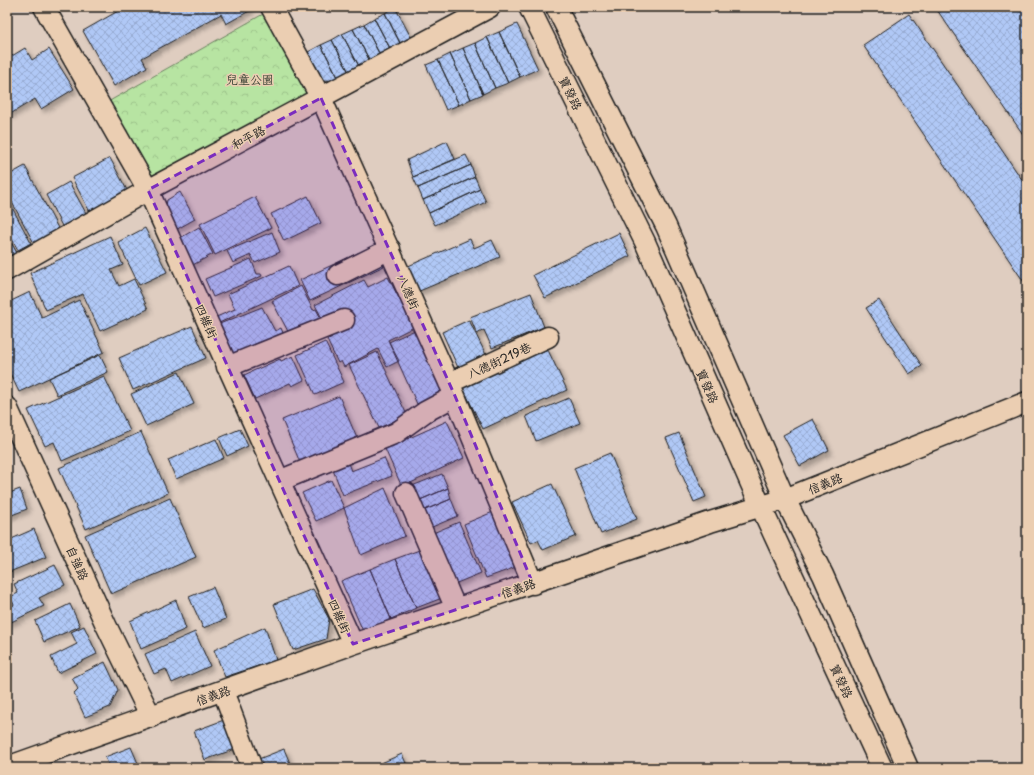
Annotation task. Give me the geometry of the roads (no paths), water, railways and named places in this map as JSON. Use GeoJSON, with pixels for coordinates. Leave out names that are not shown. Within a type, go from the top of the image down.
{"type":"FeatureCollection","features":[{"type":"Feature","properties":{"kind":"street","name":"四維街"},"geometry":{"type":"LineString","coordinates":[[44,7],[148,190],[353,644]]}},
{"type":"Feature","properties":{"kind":"street","name":"八德街"},"geometry":{"type":"LineString","coordinates":[[271,7],[321,98],[390,249],[452,390],[533,584]]}},
{"type":"Feature","properties":{"kind":"street","name":"和平路"},"geometry":{"type":"LineString","coordinates":[[7,270],[148,190],[490,7]]}},
{"type":"Feature","properties":{"kind":"street","name":"寶發路"},"geometry":{"type":"LineString","coordinates":[[529,7],[645,242],[761,507],[799,585],[882,768]]}},
{"type":"Feature","properties":{"kind":"street","name":"寶發路"},"geometry":{"type":"LineString","coordinates":[[556,7],[666,226],[785,498],[822,575],[908,768]]}},
{"type":"Feature","properties":{"kind":"street"},"geometry":{"type":"LineString","coordinates":[[338,275],[390,249]]}},
{"type":"Feature","properties":{"kind":"street"},"geometry":{"type":"LineString","coordinates":[[227,367],[344,320]]}},
{"type":"Feature","properties":{"kind":"street","name":"八德街219巷"},"geometry":{"type":"LineString","coordinates":[[279,480],[396,433],[452,390],[548,337]]}},
{"type":"Feature","properties":{"kind":"street","name":"信義路"},"geometry":{"type":"LineString","coordinates":[[7,767],[353,644],[533,584],[710,522],[761,507],[1027,402]]}},
{"type":"Feature","properties":{"kind":"street","name":"自強路"},"geometry":{"type":"LineString","coordinates":[[7,407],[106,625],[150,717]]}},
{"type":"Feature","properties":{"kind":"street"},"geometry":{"type":"LineString","coordinates":[[406,492],[456,609]]}},
{"type":"Feature","properties":{"kind":"street"},"geometry":{"type":"LineString","coordinates":[[223,691],[252,768]]}},
{"type":"Feature","properties":{"kind":"park label","name":"兒童公園"},"geometry":{"type":"Point","coordinates":[250,79]}}]}
